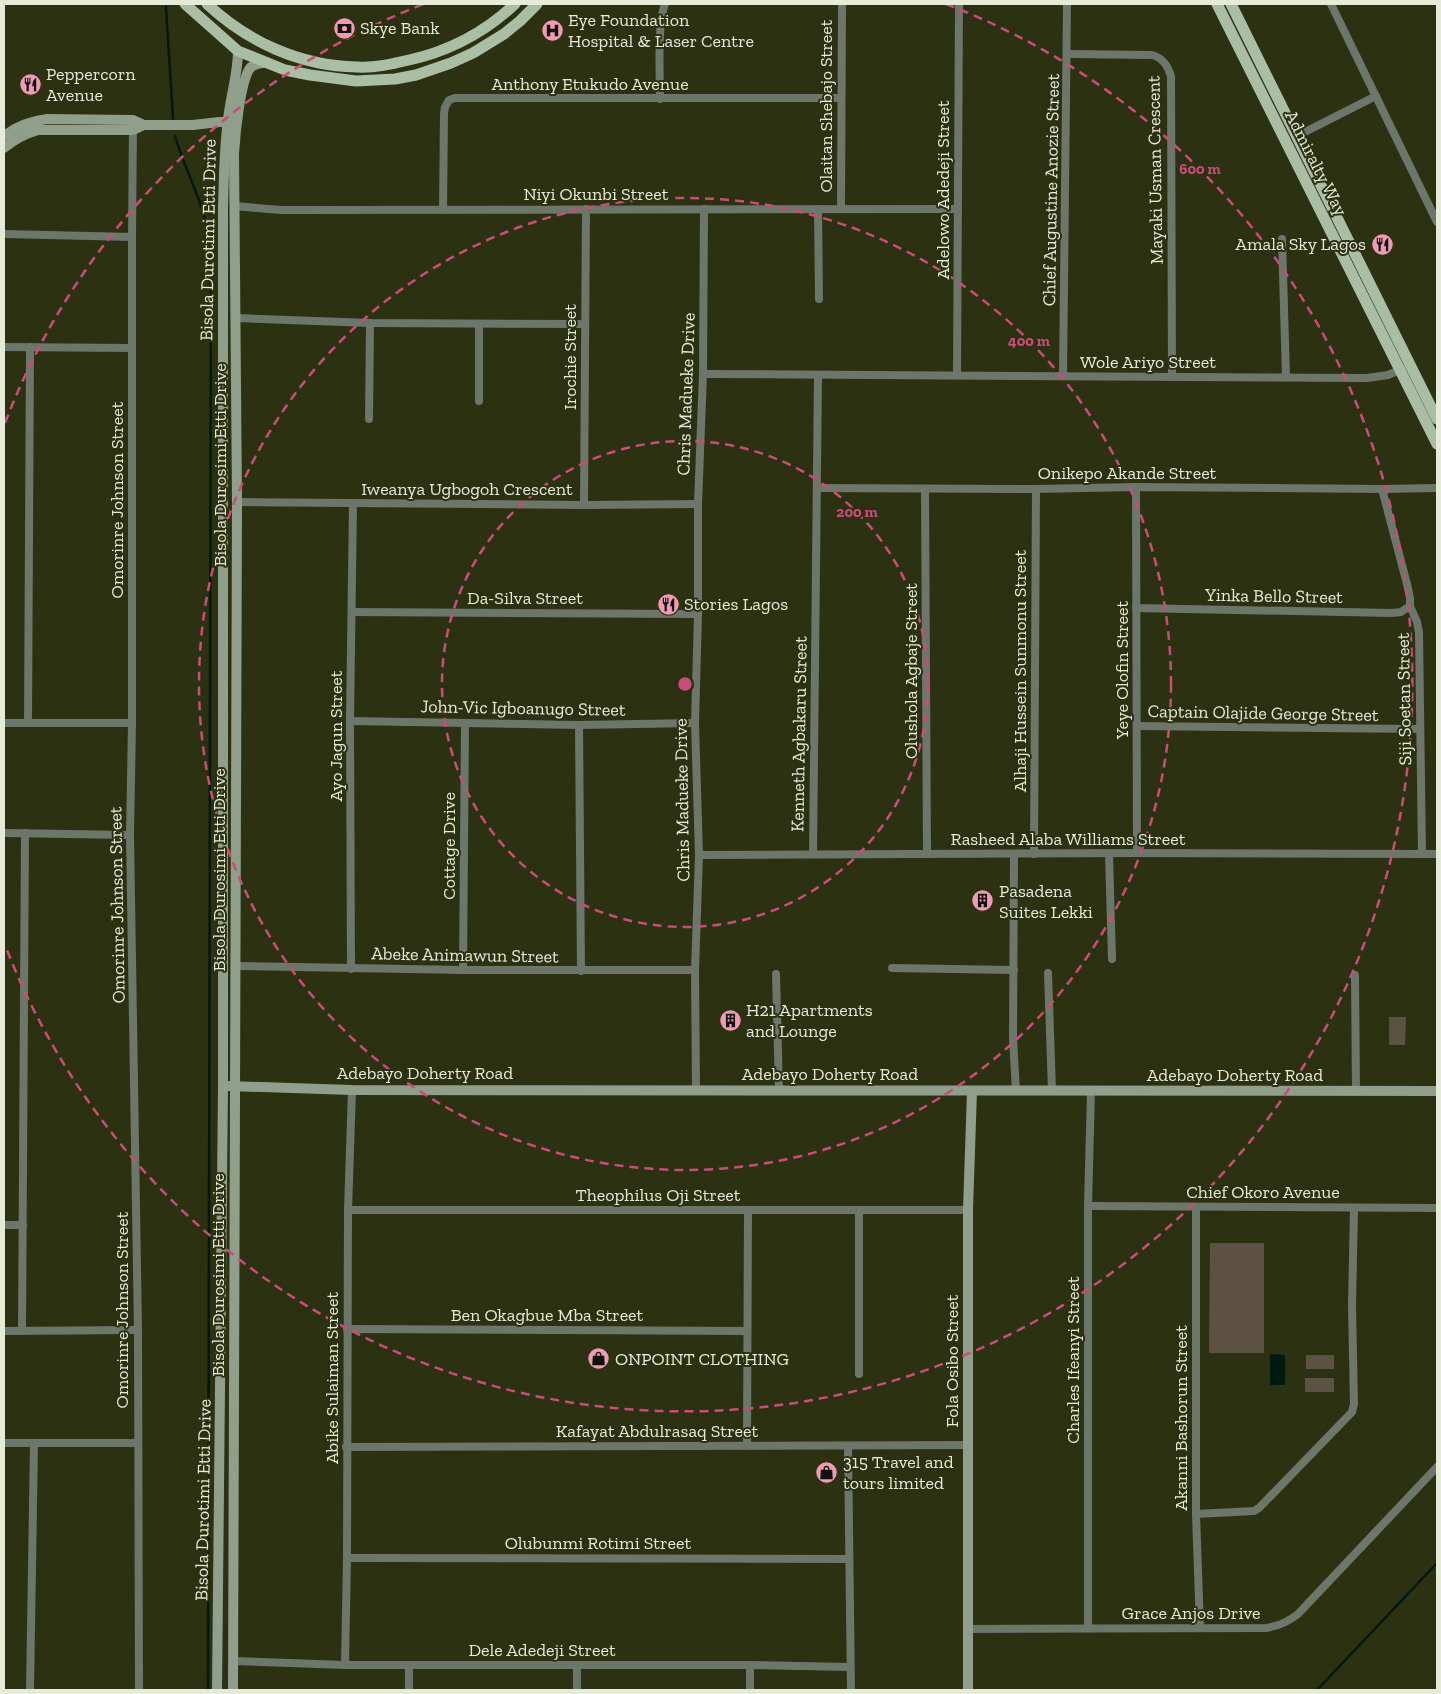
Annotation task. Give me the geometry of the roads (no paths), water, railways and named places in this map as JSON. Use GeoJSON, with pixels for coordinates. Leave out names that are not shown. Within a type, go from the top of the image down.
{"type":"FeatureCollection","features":[{"type":"Feature","properties":{"kind":"main road"},"geometry":{"type":"LineString","coordinates":[[185,4],[238,51],[285,70],[310,76],[356,81],[396,79],[416,75],[451,63],[491,43],[520,21],[538,4]]}},
{"type":"Feature","properties":{"kind":"main road"},"geometry":{"type":"LineString","coordinates":[[207,4],[229,23],[246,34],[283,53],[319,63],[358,68],[397,63],[443,50],[466,40],[488,27],[515,4]]}},
{"type":"Feature","properties":{"kind":"main road","name":"Admiralty Way"},"geometry":{"type":"LineString","coordinates":[[1216,4],[1437,444]]}},
{"type":"Feature","properties":{"kind":"main road","name":"Admiralty Way"},"geometry":{"type":"LineString","coordinates":[[1231,4],[1437,419]]}},
{"type":"Feature","properties":{"kind":"main road","name":"Bisola Durotimi Etti Drive"},"geometry":{"type":"LineString","coordinates":[[217,1690],[223,1086],[223,208],[225,140],[232,122],[238,51]]}},
{"type":"Feature","properties":{"kind":"main road","name":"Bisola Durosimi Etti Drive"},"geometry":{"type":"LineString","coordinates":[[233,1690],[236,318],[232,122],[246,76],[251,68],[266,62]]}},
{"type":"Feature","properties":{"kind":"main road"},"geometry":{"type":"LineString","coordinates":[[4,136],[20,125],[34,120],[133,125],[193,125],[232,122]]}},
{"type":"Feature","properties":{"kind":"main road"},"geometry":{"type":"LineString","coordinates":[[4,148],[14,140],[38,130],[133,125]]}},
{"type":"Feature","properties":{"kind":"main road","name":"Adebayo Doherty Road"},"geometry":{"type":"LineString","coordinates":[[223,1086],[352,1090],[1437,1091]]}},
{"type":"Feature","properties":{"kind":"main road","name":"Fola Osibo Street"},"geometry":{"type":"LineString","coordinates":[[968,1690],[968,1210],[972,1091]]}},
{"type":"Feature","properties":{"kind":"street"},"geometry":{"type":"LineString","coordinates":[[660,99],[661,25],[664,4]]}},
{"type":"Feature","properties":{"kind":"street","name":"Olaitan Shebajo Street"},"geometry":{"type":"LineString","coordinates":[[841,209],[842,4]]}},
{"type":"Feature","properties":{"kind":"street","name":"Adelowo Adedeji Street"},"geometry":{"type":"LineString","coordinates":[[957,376],[959,4]]}},
{"type":"Feature","properties":{"kind":"street","name":"Chief Augustine Anozie Street"},"geometry":{"type":"LineString","coordinates":[[1063,376],[1068,54],[1067,4]]}},
{"type":"Feature","properties":{"kind":"street"},"geometry":{"type":"LineString","coordinates":[[1331,4],[1435,210],[1437,222]]}},
{"type":"Feature","properties":{"kind":"street","name":"Mayaki Usman Crescent"},"geometry":{"type":"LineString","coordinates":[[1068,54],[1152,54],[1160,57],[1167,65],[1171,76],[1172,377]]}},
{"type":"Feature","properties":{"kind":"street"},"geometry":{"type":"LineString","coordinates":[[1297,136],[1376,96]]}},
{"type":"Feature","properties":{"kind":"street","name":"Anthony Etukudo Avenue"},"geometry":{"type":"LineString","coordinates":[[443,210],[444,114],[445,106],[449,100],[456,98],[841,98]]}},
{"type":"Feature","properties":{"kind":"street","name":"Omorinre Johnson Street"},"geometry":{"type":"LineString","coordinates":[[133,125],[132,723],[130,835],[138,1330],[139,1690]]}},
{"type":"Feature","properties":{"kind":"street","name":"Niyi Okunbi Street"},"geometry":{"type":"LineString","coordinates":[[234,206],[280,210],[958,209]]}},
{"type":"Feature","properties":{"kind":"street","name":"Irochie Street"},"geometry":{"type":"LineString","coordinates":[[584,505],[586,209]]}},
{"type":"Feature","properties":{"kind":"street","name":"Chris Madueke Drive"},"geometry":{"type":"LineString","coordinates":[[696,1090],[695,970],[699,855],[696,723],[698,504],[703,374],[704,209]]}},
{"type":"Feature","properties":{"kind":"street"},"geometry":{"type":"LineString","coordinates":[[818,209],[819,300]]}},
{"type":"Feature","properties":{"kind":"street"},"geometry":{"type":"LineString","coordinates":[[4,234],[132,237]]}},
{"type":"Feature","properties":{"kind":"street"},"geometry":{"type":"LineString","coordinates":[[1282,239],[1286,377]]}},
{"type":"Feature","properties":{"kind":"street"},"geometry":{"type":"LineString","coordinates":[[236,318],[370,323],[585,324]]}},
{"type":"Feature","properties":{"kind":"street"},"geometry":{"type":"LineString","coordinates":[[369,419],[370,323]]}},
{"type":"Feature","properties":{"kind":"street"},"geometry":{"type":"LineString","coordinates":[[479,324],[479,401]]}},
{"type":"Feature","properties":{"kind":"street"},"geometry":{"type":"LineString","coordinates":[[4,347],[132,348]]}},
{"type":"Feature","properties":{"kind":"street"},"geometry":{"type":"LineString","coordinates":[[28,723],[30,347]]}},
{"type":"Feature","properties":{"kind":"street","name":"Wole Ariyo Street"},"geometry":{"type":"LineString","coordinates":[[703,374],[1367,378],[1388,375],[1400,371],[1410,364]]}},
{"type":"Feature","properties":{"kind":"street","name":"Kenneth Agbakaru Street"},"geometry":{"type":"LineString","coordinates":[[813,854],[818,375]]}},
{"type":"Feature","properties":{"kind":"street","name":"Onikepo Akande Street"},"geometry":{"type":"LineString","coordinates":[[817,488],[1036,489],[1136,487],[1382,490],[1437,488]]}},
{"type":"Feature","properties":{"kind":"street","name":"Yeye Olofin Street"},"geometry":{"type":"LineString","coordinates":[[1136,487],[1137,853]]}},
{"type":"Feature","properties":{"kind":"street","name":"Olushola Agbaje Street"},"geometry":{"type":"LineString","coordinates":[[925,488],[926,854]]}},
{"type":"Feature","properties":{"kind":"street","name":"Alhaji Hussein Sunmonu Street"},"geometry":{"type":"LineString","coordinates":[[1034,854],[1036,489]]}},
{"type":"Feature","properties":{"kind":"street","name":"Siji Soetan Street"},"geometry":{"type":"LineString","coordinates":[[1382,490],[1407,584],[1410,606],[1419,632],[1422,854]]}},
{"type":"Feature","properties":{"kind":"street","name":"Iweanya Ugbogoh Crescent"},"geometry":{"type":"LineString","coordinates":[[236,502],[698,504]]}},
{"type":"Feature","properties":{"kind":"street","name":"Ayo Jagun Street"},"geometry":{"type":"LineString","coordinates":[[351,969],[350,721],[353,503]]}},
{"type":"Feature","properties":{"kind":"street","name":"Yinka Bello Street"},"geometry":{"type":"LineString","coordinates":[[1136,608],[1392,614],[1402,612],[1410,606]]}},
{"type":"Feature","properties":{"kind":"street","name":"Da-Silva Street"},"geometry":{"type":"LineString","coordinates":[[352,612],[698,614]]}},
{"type":"Feature","properties":{"kind":"street","name":"John-Vic Igboanugo Street"},"geometry":{"type":"LineString","coordinates":[[350,721],[579,725],[696,723]]}},
{"type":"Feature","properties":{"kind":"street"},"geometry":{"type":"LineString","coordinates":[[4,722],[132,723]]}},
{"type":"Feature","properties":{"kind":"street","name":"Cottage Drive"},"geometry":{"type":"LineString","coordinates":[[463,970],[465,723]]}},
{"type":"Feature","properties":{"kind":"street"},"geometry":{"type":"LineString","coordinates":[[579,725],[581,971]]}},
{"type":"Feature","properties":{"kind":"street","name":"Captain Olajide George Street"},"geometry":{"type":"LineString","coordinates":[[1137,726],[1420,729]]}},
{"type":"Feature","properties":{"kind":"street"},"geometry":{"type":"LineString","coordinates":[[4,833],[130,835]]}},
{"type":"Feature","properties":{"kind":"street"},"geometry":{"type":"LineString","coordinates":[[22,1330],[25,833]]}},
{"type":"Feature","properties":{"kind":"street"},"geometry":{"type":"LineString","coordinates":[[1014,854],[1013,1038],[1016,1091]]}},
{"type":"Feature","properties":{"kind":"street"},"geometry":{"type":"LineString","coordinates":[[1109,854],[1112,959]]}},
{"type":"Feature","properties":{"kind":"street","name":"Rasheed Alaba Williams Street"},"geometry":{"type":"LineString","coordinates":[[699,855],[1437,854]]}},
{"type":"Feature","properties":{"kind":"street","name":"Abeke Animawun Street"},"geometry":{"type":"LineString","coordinates":[[235,966],[463,970],[695,970]]}},
{"type":"Feature","properties":{"kind":"street"},"geometry":{"type":"LineString","coordinates":[[892,968],[1014,970]]}},
{"type":"Feature","properties":{"kind":"street"},"geometry":{"type":"LineString","coordinates":[[1048,973],[1052,1091]]}},
{"type":"Feature","properties":{"kind":"street"},"geometry":{"type":"LineString","coordinates":[[776,974],[779,1090]]}},
{"type":"Feature","properties":{"kind":"street"},"geometry":{"type":"LineString","coordinates":[[1355,975],[1356,1091]]}},
{"type":"Feature","properties":{"kind":"street","name":"Abike Sulaiman Street"},"geometry":{"type":"LineString","coordinates":[[345,1665],[348,1210],[352,1090]]}},
{"type":"Feature","properties":{"kind":"street","name":"Charles Ifeanyi Street"},"geometry":{"type":"LineString","coordinates":[[1088,1628],[1088,1206],[1091,1091]]}},
{"type":"Feature","properties":{"kind":"street","name":"Chief Okoro Avenue"},"geometry":{"type":"LineString","coordinates":[[1088,1206],[1437,1208]]}},
{"type":"Feature","properties":{"kind":"street","name":"Akanni Bashorun Street"},"geometry":{"type":"LineString","coordinates":[[1196,1207],[1196,1514],[1200,1628]]}},
{"type":"Feature","properties":{"kind":"street"},"geometry":{"type":"LineString","coordinates":[[1196,1514],[1254,1511],[1259,1508],[1352,1412],[1354,1404],[1352,1306],[1354,1208]]}},
{"type":"Feature","properties":{"kind":"street","name":"Theophilus Oji Street"},"geometry":{"type":"LineString","coordinates":[[348,1210],[968,1210]]}},
{"type":"Feature","properties":{"kind":"street"},"geometry":{"type":"LineString","coordinates":[[747,1446],[748,1210]]}},
{"type":"Feature","properties":{"kind":"street"},"geometry":{"type":"LineString","coordinates":[[859,1210],[859,1374]]}},
{"type":"Feature","properties":{"kind":"street"},"geometry":{"type":"LineString","coordinates":[[4,1225],[23,1225]]}},
{"type":"Feature","properties":{"kind":"street","name":"Ben Okagbue Mba Street"},"geometry":{"type":"LineString","coordinates":[[347,1329],[747,1331]]}},
{"type":"Feature","properties":{"kind":"street"},"geometry":{"type":"LineString","coordinates":[[4,1331],[138,1330]]}},
{"type":"Feature","properties":{"kind":"street"},"geometry":{"type":"LineString","coordinates":[[4,1443],[137,1443]]}},
{"type":"Feature","properties":{"kind":"street"},"geometry":{"type":"LineString","coordinates":[[30,1690],[34,1443]]}},
{"type":"Feature","properties":{"kind":"street","name":"Kafayat Abdulrasaq Street"},"geometry":{"type":"LineString","coordinates":[[346,1446],[968,1445]]}},
{"type":"Feature","properties":{"kind":"street"},"geometry":{"type":"LineString","coordinates":[[848,1446],[850,1690]]}},
{"type":"Feature","properties":{"kind":"street","name":"Grace Anjos Drive"},"geometry":{"type":"LineString","coordinates":[[968,1629],[1266,1628],[1278,1626],[1289,1622],[1298,1614],[1437,1467]]}},
{"type":"Feature","properties":{"kind":"street","name":"Olubunmi Rotimi Street"},"geometry":{"type":"LineString","coordinates":[[347,1558],[849,1559]]}},
{"type":"Feature","properties":{"kind":"street","name":"Dele Adedeji Street"},"geometry":{"type":"LineString","coordinates":[[234,1661],[345,1665],[750,1665],[850,1668]]}},
{"type":"Feature","properties":{"kind":"street"},"geometry":{"type":"LineString","coordinates":[[409,1665],[409,1690]]}},
{"type":"Feature","properties":{"kind":"street"},"geometry":{"type":"LineString","coordinates":[[577,1665],[577,1690]]}},
{"type":"Feature","properties":{"kind":"street"},"geometry":{"type":"LineString","coordinates":[[750,1665],[750,1690]]}},
{"type":"Feature","properties":{"kind":"waterway"},"geometry":{"type":"LineString","coordinates":[[166,7],[173,119]]}},
{"type":"Feature","properties":{"kind":"waterway"},"geometry":{"type":"LineString","coordinates":[[175,136],[202,207],[211,251],[208,1690]]}},
{"type":"Feature","properties":{"kind":"waterway"},"geometry":{"type":"LineString","coordinates":[[1317,1690],[1437,1563]]}},
{"type":"Feature","properties":{"kind":"place","name":"Skye Bank"},"geometry":{"type":"Point","coordinates":[344,28]}},
{"type":"Feature","properties":{"kind":"place","name":"Eye Foundation Hospital & Laser Centre"},"geometry":{"type":"Point","coordinates":[552,30]}},
{"type":"Feature","properties":{"kind":"place","name":"Peppercorn Avenue"},"geometry":{"type":"Point","coordinates":[30,84]}},
{"type":"Feature","properties":{"kind":"place","name":"Amala Sky Lagos"},"geometry":{"type":"Point","coordinates":[1382,244]}},
{"type":"Feature","properties":{"kind":"place","name":"Stories Lagos"},"geometry":{"type":"Point","coordinates":[668,604]}},
{"type":"Feature","properties":{"kind":"place","name":"Pasadena Suites Lekki"},"geometry":{"type":"Point","coordinates":[983,901]}},
{"type":"Feature","properties":{"kind":"place","name":"H21 Apartments and Lounge"},"geometry":{"type":"Point","coordinates":[730,1020]}},
{"type":"Feature","properties":{"kind":"place","name":"ONPOINT CLOTHING"},"geometry":{"type":"Point","coordinates":[599,1359]}},
{"type":"Feature","properties":{"kind":"place","name":"315 Travel and tours limited"},"geometry":{"type":"Point","coordinates":[827,1472]}}]}
